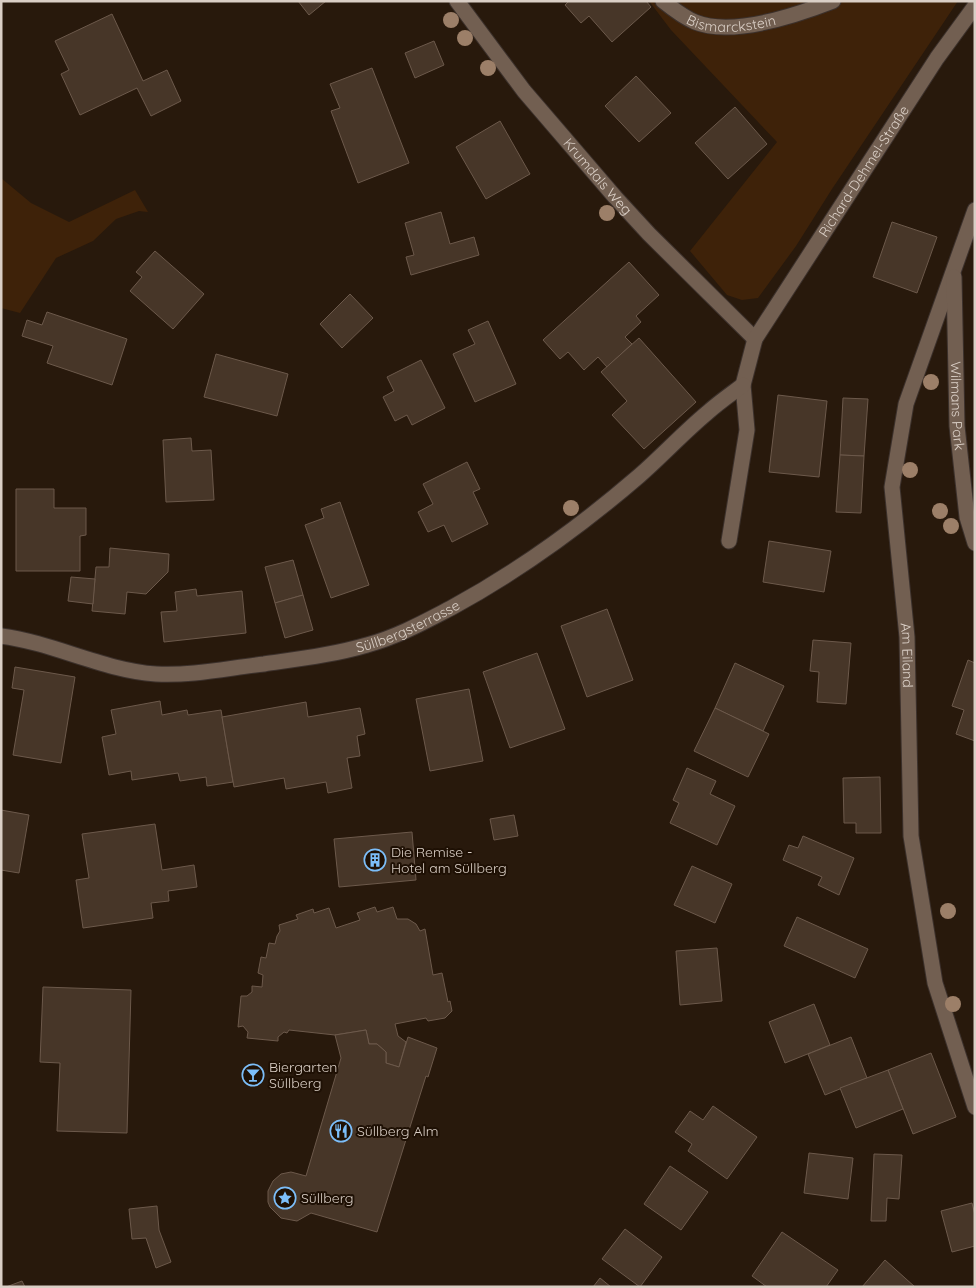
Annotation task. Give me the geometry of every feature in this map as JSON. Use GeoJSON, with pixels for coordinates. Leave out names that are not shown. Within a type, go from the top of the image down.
{"type":"FeatureCollection","features":[{"type":"Feature","properties":{"kind":"street","name":"Krumdals Weg"},"geometry":{"type":"LineString","coordinates":[[457,1],[524,91],[608,190],[649,234],[755,339]]}},
{"type":"Feature","properties":{"kind":"street","name":"Bismarckstein"},"geometry":{"type":"LineString","coordinates":[[663,1],[678,13],[695,22],[725,28],[773,19],[809,10],[833,1]]}},
{"type":"Feature","properties":{"kind":"street","name":"Richard-Dehmel-Straße"},"geometry":{"type":"LineString","coordinates":[[755,339],[937,58],[975,6]]}},
{"type":"Feature","properties":{"kind":"street","name":"Am Eiland"},"geometry":{"type":"LineString","coordinates":[[975,210],[906,404],[892,487],[907,637],[911,836],[935,983],[975,1107]]}},
{"type":"Feature","properties":{"kind":"street","name":"Wilmans Park"},"geometry":{"type":"LineString","coordinates":[[953,268],[958,426],[967,517],[975,543]]}},
{"type":"Feature","properties":{"kind":"street"},"geometry":{"type":"LineString","coordinates":[[729,540],[746,430],[743,385],[755,339]]}},
{"type":"Feature","properties":{"kind":"street","name":"Süllbergsterrasse"},"geometry":{"type":"LineString","coordinates":[[1,636],[21,639],[117,668],[154,674],[187,674],[312,658],[366,646],[395,636],[434,617],[513,572],[545,550],[639,476],[708,412],[743,385]]}},
{"type":"Feature","properties":{"kind":"shaded area"},"geometry":{"type":"Polygon","coordinates":[[[649,1],[958,1],[796,246],[758,298],[742,300],[727,295],[690,251],[777,142],[671,30],[649,1]]]}},
{"type":"Feature","properties":{"kind":"shaded area"},"geometry":{"type":"Polygon","coordinates":[[[1,178],[31,203],[69,222],[135,190],[148,212],[139,211],[116,219],[93,241],[56,258],[20,313],[1,308],[1,178]]]}},
{"type":"Feature","properties":{"kind":"building"},"geometry":{"type":"Polygon","coordinates":[[[298,1],[326,1],[309,15],[298,1]]]}},
{"type":"Feature","properties":{"kind":"building"},"geometry":{"type":"Polygon","coordinates":[[[569,1],[646,1],[651,7],[612,42],[589,16],[581,23],[565,5],[569,1]]]}},
{"type":"Feature","properties":{"kind":"building"},"geometry":{"type":"Polygon","coordinates":[[[112,14],[143,81],[167,70],[181,101],[151,116],[137,88],[80,115],[61,74],[69,70],[55,41],[112,14]]]}},
{"type":"Feature","properties":{"kind":"building"},"geometry":{"type":"Polygon","coordinates":[[[434,41],[444,65],[415,78],[405,53],[434,41]]]}},
{"type":"Feature","properties":{"kind":"building"},"geometry":{"type":"Polygon","coordinates":[[[372,68],[409,163],[358,183],[331,111],[340,108],[330,84],[372,68]]]}},
{"type":"Feature","properties":{"kind":"building"},"geometry":{"type":"Polygon","coordinates":[[[636,76],[671,113],[639,142],[605,106],[636,76]]]}},
{"type":"Feature","properties":{"kind":"building"},"geometry":{"type":"Polygon","coordinates":[[[735,107],[767,144],[728,179],[695,143],[735,107]]]}},
{"type":"Feature","properties":{"kind":"building"},"geometry":{"type":"Polygon","coordinates":[[[500,121],[530,174],[486,199],[456,147],[500,121]]]}},
{"type":"Feature","properties":{"kind":"building"},"geometry":{"type":"Polygon","coordinates":[[[441,212],[450,244],[474,237],[479,255],[411,275],[406,257],[414,255],[405,223],[441,212]]]}},
{"type":"Feature","properties":{"kind":"building"},"geometry":{"type":"Polygon","coordinates":[[[892,222],[937,237],[917,293],[873,277],[892,222]]]}},
{"type":"Feature","properties":{"kind":"building"},"geometry":{"type":"Polygon","coordinates":[[[155,251],[204,294],[173,329],[130,291],[142,277],[136,272],[155,251]]]}},
{"type":"Feature","properties":{"kind":"building"},"geometry":{"type":"Polygon","coordinates":[[[629,262],[659,295],[636,316],[641,322],[625,337],[632,344],[607,367],[598,357],[584,370],[568,352],[560,359],[543,340],[629,262]]]}},
{"type":"Feature","properties":{"kind":"building"},"geometry":{"type":"Polygon","coordinates":[[[350,294],[373,318],[342,348],[320,324],[350,294]]]}},
{"type":"Feature","properties":{"kind":"building"},"geometry":{"type":"Polygon","coordinates":[[[47,312],[127,339],[112,385],[47,363],[53,346],[22,336],[27,320],[42,325],[47,312]]]}},
{"type":"Feature","properties":{"kind":"building"},"geometry":{"type":"Polygon","coordinates":[[[488,321],[516,384],[475,402],[453,354],[475,344],[468,330],[488,321]]]}},
{"type":"Feature","properties":{"kind":"building"},"geometry":{"type":"Polygon","coordinates":[[[639,338],[696,402],[644,449],[612,415],[627,401],[601,372],[639,338]]]}},
{"type":"Feature","properties":{"kind":"building"},"geometry":{"type":"Polygon","coordinates":[[[216,354],[288,374],[277,416],[204,397],[216,354]]]}},
{"type":"Feature","properties":{"kind":"building"},"geometry":{"type":"Polygon","coordinates":[[[421,360],[445,408],[412,425],[407,415],[395,421],[383,397],[394,391],[387,377],[421,360]]]}},
{"type":"Feature","properties":{"kind":"building"},"geometry":{"type":"Polygon","coordinates":[[[778,395],[827,401],[819,477],[769,472],[778,395]]]}},
{"type":"Feature","properties":{"kind":"building"},"geometry":{"type":"Polygon","coordinates":[[[843,398],[868,399],[864,456],[840,455],[843,398]]]}},
{"type":"Feature","properties":{"kind":"building"},"geometry":{"type":"Polygon","coordinates":[[[191,438],[192,451],[211,450],[214,500],[166,502],[163,440],[191,438]]]}},
{"type":"Feature","properties":{"kind":"building"},"geometry":{"type":"Polygon","coordinates":[[[840,455],[864,456],[861,513],[836,512],[840,455]]]}},
{"type":"Feature","properties":{"kind":"building"},"geometry":{"type":"Polygon","coordinates":[[[467,462],[480,489],[473,492],[488,524],[452,542],[444,525],[428,532],[418,512],[433,504],[423,484],[467,462]]]}},
{"type":"Feature","properties":{"kind":"building"},"geometry":{"type":"Polygon","coordinates":[[[16,489],[54,489],[54,508],[86,508],[86,535],[80,536],[80,571],[16,571],[16,489]]]}},
{"type":"Feature","properties":{"kind":"building"},"geometry":{"type":"Polygon","coordinates":[[[340,502],[369,585],[331,598],[305,525],[324,518],[321,509],[340,502]]]}},
{"type":"Feature","properties":{"kind":"building"},"geometry":{"type":"Polygon","coordinates":[[[769,541],[831,551],[824,592],[763,582],[769,541]]]}},
{"type":"Feature","properties":{"kind":"building"},"geometry":{"type":"Polygon","coordinates":[[[110,548],[169,554],[168,572],[146,594],[127,592],[125,614],[92,611],[96,567],[109,567],[110,548]]]}},
{"type":"Feature","properties":{"kind":"building"},"geometry":{"type":"Polygon","coordinates":[[[293,560],[303,595],[275,603],[265,567],[293,560]]]}},
{"type":"Feature","properties":{"kind":"building"},"geometry":{"type":"Polygon","coordinates":[[[71,577],[95,579],[93,604],[68,601],[71,577]]]}},
{"type":"Feature","properties":{"kind":"building"},"geometry":{"type":"Polygon","coordinates":[[[196,589],[197,596],[242,591],[246,633],[164,642],[161,612],[177,611],[175,592],[196,589]]]}},
{"type":"Feature","properties":{"kind":"building"},"geometry":{"type":"Polygon","coordinates":[[[303,595],[313,630],[285,638],[275,603],[303,595]]]}},
{"type":"Feature","properties":{"kind":"building"},"geometry":{"type":"Polygon","coordinates":[[[607,609],[633,680],[587,697],[561,626],[607,609]]]}},
{"type":"Feature","properties":{"kind":"building"},"geometry":{"type":"Polygon","coordinates":[[[813,640],[851,643],[846,704],[817,702],[819,672],[810,671],[813,640]]]}},
{"type":"Feature","properties":{"kind":"building"},"geometry":{"type":"Polygon","coordinates":[[[537,653],[565,729],[510,748],[483,672],[537,653]]]}},
{"type":"Feature","properties":{"kind":"building"},"geometry":{"type":"Polygon","coordinates":[[[968,660],[975,663],[975,741],[956,734],[964,710],[952,706],[968,660]]]}},
{"type":"Feature","properties":{"kind":"building"},"geometry":{"type":"Polygon","coordinates":[[[735,663],[784,686],[763,731],[715,708],[735,663]]]}},
{"type":"Feature","properties":{"kind":"building"},"geometry":{"type":"Polygon","coordinates":[[[15,667],[75,677],[61,763],[13,755],[24,690],[12,688],[15,667]]]}},
{"type":"Feature","properties":{"kind":"building"},"geometry":{"type":"Polygon","coordinates":[[[469,689],[483,761],[430,771],[416,699],[469,689]]]}},
{"type":"Feature","properties":{"kind":"building"},"geometry":{"type":"Polygon","coordinates":[[[160,701],[162,715],[187,710],[188,715],[221,710],[233,782],[207,786],[206,777],[180,781],[178,773],[132,780],[131,771],[109,775],[102,737],[116,734],[111,710],[160,701]]]}},
{"type":"Feature","properties":{"kind":"building"},"geometry":{"type":"Polygon","coordinates":[[[306,702],[308,717],[360,708],[365,734],[357,736],[360,756],[347,758],[352,788],[328,793],[326,782],[286,789],[284,778],[234,787],[222,717],[306,702]]]}},
{"type":"Feature","properties":{"kind":"building"},"geometry":{"type":"Polygon","coordinates":[[[715,708],[769,734],[748,777],[694,751],[715,708]]]}},
{"type":"Feature","properties":{"kind":"building"},"geometry":{"type":"Polygon","coordinates":[[[687,768],[716,781],[710,794],[735,806],[717,845],[670,823],[679,803],[673,800],[687,768]]]}},
{"type":"Feature","properties":{"kind":"building"},"geometry":{"type":"Polygon","coordinates":[[[880,777],[881,833],[856,833],[856,823],[844,823],[843,778],[880,777]]]}},
{"type":"Feature","properties":{"kind":"building"},"geometry":{"type":"Polygon","coordinates":[[[1,810],[29,815],[19,873],[1,870],[1,810]]]}},
{"type":"Feature","properties":{"kind":"building"},"geometry":{"type":"Polygon","coordinates":[[[514,815],[518,836],[494,840],[490,819],[514,815]]]}},
{"type":"Feature","properties":{"kind":"building"},"geometry":{"type":"Polygon","coordinates":[[[155,824],[162,870],[194,865],[197,887],[168,891],[169,901],[151,903],[153,918],[83,928],[76,880],[89,878],[82,834],[155,824]]]}},
{"type":"Feature","properties":{"kind":"building","name":"Die Remise - Hotel am Süllberg"},"geometry":{"type":"Polygon","coordinates":[[[412,832],[416,880],[339,887],[334,839],[412,832]]]}},
{"type":"Feature","properties":{"kind":"building"},"geometry":{"type":"Polygon","coordinates":[[[803,836],[854,858],[839,895],[818,885],[822,877],[783,860],[789,845],[798,848],[803,836]]]}},
{"type":"Feature","properties":{"kind":"building"},"geometry":{"type":"Polygon","coordinates":[[[692,866],[732,884],[715,923],[674,905],[692,866]]]}},
{"type":"Feature","properties":{"kind":"building"},"geometry":{"type":"Polygon","coordinates":[[[375,907],[377,912],[393,907],[397,919],[408,919],[416,924],[420,931],[425,929],[433,975],[442,973],[448,1002],[450,1001],[452,1011],[445,1018],[428,1021],[426,1018],[395,1024],[398,1036],[406,1042],[399,1067],[386,1063],[386,1052],[377,1044],[369,1044],[366,1030],[335,1035],[289,1030],[278,1037],[278,1041],[247,1038],[248,1032],[243,1026],[238,1027],[241,996],[247,996],[252,992],[252,986],[262,987],[263,975],[258,973],[261,957],[266,958],[269,943],[275,944],[280,931],[279,925],[298,919],[296,915],[313,909],[314,913],[329,908],[336,928],[360,920],[357,913],[375,907]]]}},
{"type":"Feature","properties":{"kind":"building"},"geometry":{"type":"Polygon","coordinates":[[[797,917],[868,949],[855,978],[784,946],[797,917]]]}},
{"type":"Feature","properties":{"kind":"building"},"geometry":{"type":"Polygon","coordinates":[[[717,948],[722,1001],[680,1005],[676,951],[717,948]]]}},
{"type":"Feature","properties":{"kind":"building"},"geometry":{"type":"Polygon","coordinates":[[[43,987],[131,990],[127,1133],[57,1131],[60,1063],[40,1062],[43,987]]]}},
{"type":"Feature","properties":{"kind":"building"},"geometry":{"type":"Polygon","coordinates":[[[814,1004],[830,1045],[785,1063],[769,1022],[814,1004]]]}},
{"type":"Feature","properties":{"kind":"building"},"geometry":{"type":"Polygon","coordinates":[[[366,1030],[369,1044],[377,1044],[386,1052],[386,1063],[399,1067],[408,1037],[437,1048],[428,1077],[426,1076],[377,1232],[311,1213],[297,1221],[281,1218],[270,1207],[268,1191],[273,1181],[281,1174],[291,1172],[306,1176],[341,1058],[335,1035],[366,1030]]]}},
{"type":"Feature","properties":{"kind":"building"},"geometry":{"type":"Polygon","coordinates":[[[851,1037],[867,1078],[825,1095],[808,1054],[851,1037]]]}},
{"type":"Feature","properties":{"kind":"building"},"geometry":{"type":"Polygon","coordinates":[[[931,1053],[956,1117],[913,1134],[888,1070],[931,1053]]]}},
{"type":"Feature","properties":{"kind":"building"},"geometry":{"type":"Polygon","coordinates":[[[888,1070],[903,1109],[856,1128],[840,1088],[888,1070]]]}},
{"type":"Feature","properties":{"kind":"building"},"geometry":{"type":"Polygon","coordinates":[[[713,1106],[757,1137],[727,1179],[688,1151],[692,1144],[675,1132],[690,1111],[703,1120],[713,1106]]]}},
{"type":"Feature","properties":{"kind":"building"},"geometry":{"type":"Polygon","coordinates":[[[809,1153],[853,1158],[848,1199],[804,1193],[809,1153]]]}},
{"type":"Feature","properties":{"kind":"building"},"geometry":{"type":"Polygon","coordinates":[[[874,1154],[902,1155],[899,1199],[887,1198],[886,1221],[871,1221],[874,1154]]]}},
{"type":"Feature","properties":{"kind":"building"},"geometry":{"type":"Polygon","coordinates":[[[670,1166],[708,1192],[681,1230],[644,1204],[670,1166]]]}},
{"type":"Feature","properties":{"kind":"building"},"geometry":{"type":"Polygon","coordinates":[[[972,1203],[975,1215],[975,1246],[952,1252],[941,1211],[972,1203]]]}},
{"type":"Feature","properties":{"kind":"building"},"geometry":{"type":"Polygon","coordinates":[[[157,1206],[159,1230],[171,1262],[156,1268],[146,1238],[132,1239],[129,1209],[157,1206]]]}},
{"type":"Feature","properties":{"kind":"building"},"geometry":{"type":"Polygon","coordinates":[[[625,1229],[662,1257],[640,1287],[602,1259],[625,1229]]]}},
{"type":"Feature","properties":{"kind":"building"},"geometry":{"type":"Polygon","coordinates":[[[782,1232],[838,1270],[826,1287],[767,1287],[752,1276],[782,1232]]]}},
{"type":"Feature","properties":{"kind":"building"},"geometry":{"type":"Polygon","coordinates":[[[885,1260],[915,1287],[862,1287],[885,1260]]]}},
{"type":"Feature","properties":{"kind":"building"},"geometry":{"type":"Polygon","coordinates":[[[600,1278],[611,1287],[593,1287],[600,1278]]]}},
{"type":"Feature","properties":{"kind":"building"},"geometry":{"type":"Polygon","coordinates":[[[22,1281],[25,1287],[6,1287],[22,1281]]]}},
{"type":"Feature","properties":{"kind":"place","name":"Die Remise - Hotel am Süllberg"},"geometry":{"type":"Point","coordinates":[375,860]}},
{"type":"Feature","properties":{"kind":"place","name":"Biergarten Süllberg"},"geometry":{"type":"Point","coordinates":[253,1075]}},
{"type":"Feature","properties":{"kind":"place","name":"Süllberg Alm"},"geometry":{"type":"Point","coordinates":[341,1131]}},
{"type":"Feature","properties":{"kind":"place","name":"Süllberg"},"geometry":{"type":"Point","coordinates":[285,1198]}}]}
